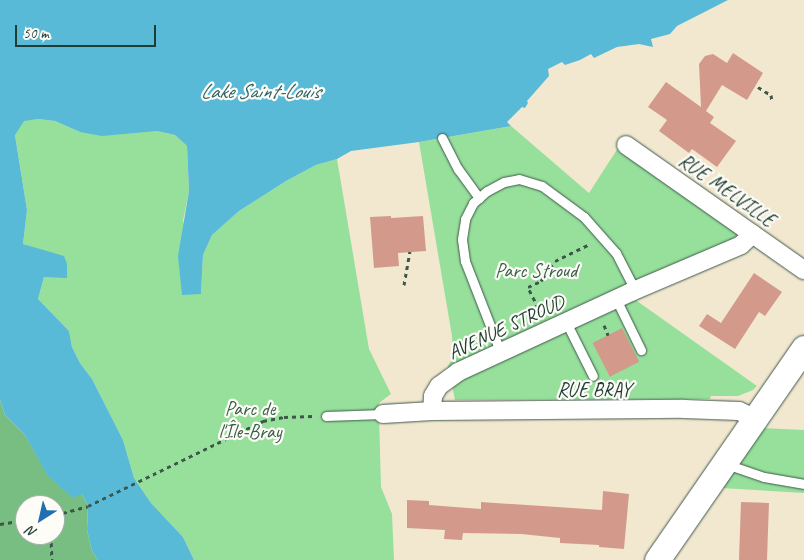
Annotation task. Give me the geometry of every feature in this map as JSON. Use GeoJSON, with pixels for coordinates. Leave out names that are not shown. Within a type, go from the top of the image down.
{"type":"FeatureCollection","features":[{"type":"Feature","properties":{"kind":"street","name":"RUE MELVILLE"},"geometry":{"type":"LineString","coordinates":[[626,145],[804,270]]}},
{"type":"Feature","properties":{"kind":"street","name":"AVENUE STROUD"},"geometry":{"type":"LineString","coordinates":[[432,411],[433,396],[448,378],[500,351],[741,245],[753,234]]}},
{"type":"Feature","properties":{"kind":"street"},"geometry":{"type":"LineString","coordinates":[[657,560],[804,348]]}},
{"type":"Feature","properties":{"kind":"street","name":"RUE BRAY"},"geometry":{"type":"LineString","coordinates":[[383,414],[432,411],[726,410],[744,412],[754,418]]}},
{"type":"Feature","properties":{"kind":"lane"},"geometry":{"type":"LineString","coordinates":[[442,138],[458,169],[479,198]]}},
{"type":"Feature","properties":{"kind":"lane"},"geometry":{"type":"LineString","coordinates":[[500,351],[465,261],[462,249],[462,228],[473,204],[504,182],[519,179],[533,182],[549,190],[584,217],[603,237],[626,268],[635,290]]}},
{"type":"Feature","properties":{"kind":"lane"},"geometry":{"type":"LineString","coordinates":[[616,299],[641,350]]}},
{"type":"Feature","properties":{"kind":"lane"},"geometry":{"type":"LineString","coordinates":[[566,322],[593,376]]}},
{"type":"Feature","properties":{"kind":"lane"},"geometry":{"type":"LineString","coordinates":[[326,416],[383,414]]}},
{"type":"Feature","properties":{"kind":"lane"},"geometry":{"type":"LineString","coordinates":[[724,462],[764,477],[804,484]]}},
{"type":"Feature","properties":{"kind":"path"},"geometry":{"type":"LineString","coordinates":[[758,87],[771,95],[772,102]]}},
{"type":"Feature","properties":{"kind":"path"},"geometry":{"type":"LineString","coordinates":[[549,329],[528,287],[541,281],[555,261],[603,237]]}},
{"type":"Feature","properties":{"kind":"path"},"geometry":{"type":"LineString","coordinates":[[404,285],[410,252]]}},
{"type":"Feature","properties":{"kind":"path"},"geometry":{"type":"LineString","coordinates":[[65,512],[88,506],[263,421],[284,417],[326,416]]}},
{"type":"Feature","properties":{"kind":"path"},"geometry":{"type":"LineString","coordinates":[[0,524],[15,522]]}},
{"type":"Feature","properties":{"kind":"path"},"geometry":{"type":"LineString","coordinates":[[51,545],[52,560]]}},
{"type":"Feature","properties":{"kind":"green space","name":"Parc de l'Île-Bray"},"geometry":{"type":"Polygon","coordinates":[[[24,120],[55,121],[80,132],[157,131],[175,135],[187,146],[189,191],[183,221],[201,294],[203,255],[212,235],[239,211],[286,181],[316,165],[337,159],[369,349],[391,394],[379,403],[379,415],[381,487],[392,514],[394,560],[194,560],[183,537],[151,503],[134,478],[123,440],[92,379],[80,363],[72,347],[69,331],[38,299],[44,277],[67,277],[38,249],[23,244],[27,210],[15,134],[24,120]]]}},
{"type":"Feature","properties":{"kind":"green space","name":"Parc Stroud"},"geometry":{"type":"Polygon","coordinates":[[[511,126],[589,193],[618,148],[736,229],[737,234],[733,240],[629,285],[637,301],[757,386],[753,390],[738,396],[711,396],[710,399],[455,400],[448,366],[453,357],[452,336],[419,142],[511,126]]]}},
{"type":"Feature","properties":{"kind":"green space"},"geometry":{"type":"Polygon","coordinates":[[[0,400],[5,415],[25,435],[49,476],[82,494],[88,506],[87,530],[92,551],[98,560],[0,560],[0,400]]]}},
{"type":"Feature","properties":{"kind":"green space"},"geometry":{"type":"Polygon","coordinates":[[[762,428],[804,430],[804,493],[721,488],[762,428]]]}},
{"type":"Feature","properties":{"kind":"water","name":"Lake Saint-Louis"},"geometry":{"type":"Polygon","coordinates":[[[0,0],[728,0],[677,26],[670,34],[651,39],[653,47],[639,44],[617,47],[594,58],[591,54],[580,60],[565,65],[562,62],[548,69],[549,76],[527,101],[528,103],[525,108],[522,107],[507,122],[511,126],[419,142],[351,151],[337,159],[316,165],[286,181],[239,211],[212,235],[203,255],[201,294],[182,295],[178,256],[189,191],[187,146],[175,135],[157,131],[102,136],[80,132],[55,121],[38,119],[24,121],[15,135],[27,210],[23,244],[64,256],[67,264],[67,278],[44,277],[38,299],[69,331],[72,347],[80,363],[92,379],[123,440],[134,478],[151,503],[183,537],[194,560],[98,560],[92,551],[87,530],[88,506],[82,494],[73,498],[48,476],[25,435],[5,415],[0,400],[0,0]]]}},
{"type":"Feature","properties":{"kind":"building"},"geometry":{"type":"Polygon","coordinates":[[[733,53],[763,73],[747,100],[722,85],[706,111],[714,117],[710,123],[736,141],[717,167],[692,149],[689,153],[659,131],[667,120],[648,107],[666,82],[701,107],[699,64],[705,56],[713,54],[727,63],[733,53]]]}},
{"type":"Feature","properties":{"kind":"building"},"geometry":{"type":"Polygon","coordinates":[[[391,216],[391,218],[423,216],[426,251],[398,253],[399,266],[374,268],[370,217],[391,216]]]}},
{"type":"Feature","properties":{"kind":"building"},"geometry":{"type":"Polygon","coordinates":[[[754,273],[782,292],[765,316],[759,312],[735,349],[699,326],[707,314],[721,323],[754,273]]]}},
{"type":"Feature","properties":{"kind":"building"},"geometry":{"type":"Polygon","coordinates":[[[622,328],[639,362],[610,377],[593,343],[622,328]]]}},
{"type":"Feature","properties":{"kind":"building"},"geometry":{"type":"Polygon","coordinates":[[[603,491],[629,494],[624,549],[599,547],[599,545],[560,543],[560,538],[521,534],[463,533],[462,540],[444,539],[445,530],[407,528],[407,500],[429,501],[429,505],[481,509],[481,502],[602,510],[603,491]]]}},
{"type":"Feature","properties":{"kind":"building"},"geometry":{"type":"Polygon","coordinates":[[[741,502],[769,503],[767,560],[739,560],[741,502]]]}}]}
